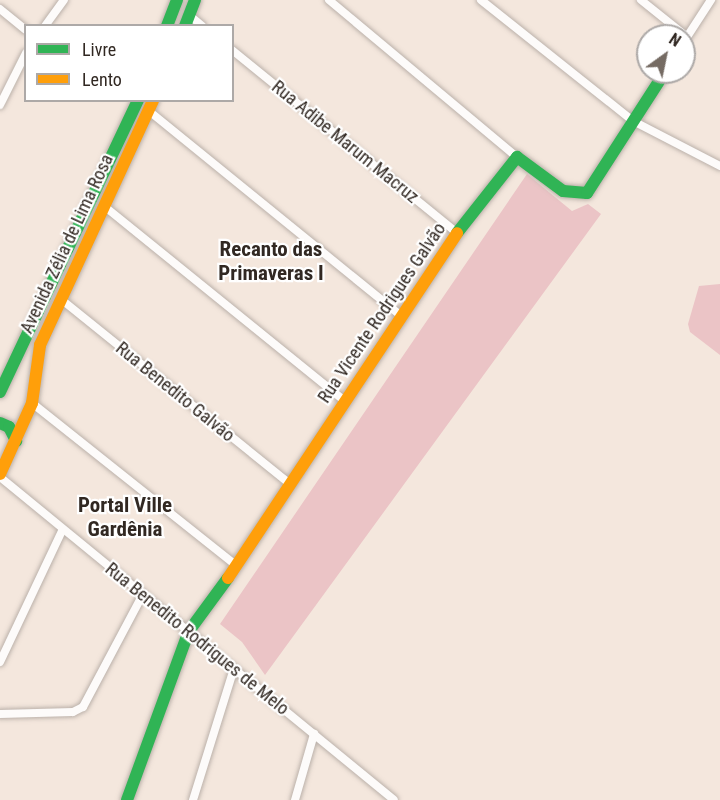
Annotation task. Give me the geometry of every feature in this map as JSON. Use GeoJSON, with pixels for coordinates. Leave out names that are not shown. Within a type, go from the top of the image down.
{"type":"FeatureCollection","features":[{"type":"Feature","properties":{"kind":"street"},"geometry":{"type":"LineString","coordinates":[[46,24],[64,0]]}},
{"type":"Feature","properties":{"kind":"street"},"geometry":{"type":"LineString","coordinates":[[168,24],[177,0]]}},
{"type":"Feature","properties":{"kind":"street"},"geometry":{"type":"LineString","coordinates":[[187,20],[195,0]]}},
{"type":"Feature","properties":{"kind":"street"},"geometry":{"type":"LineString","coordinates":[[328,0],[517,157],[563,191],[584,194],[657,84]]}},
{"type":"Feature","properties":{"kind":"street"},"geometry":{"type":"LineString","coordinates":[[481,0],[633,121],[719,162]]}},
{"type":"Feature","properties":{"kind":"street"},"geometry":{"type":"LineString","coordinates":[[641,0],[667,24]]}},
{"type":"Feature","properties":{"kind":"street"},"geometry":{"type":"LineString","coordinates":[[695,24],[711,0]]}},
{"type":"Feature","properties":{"kind":"street"},"geometry":{"type":"LineString","coordinates":[[0,9],[24,28]]}},
{"type":"Feature","properties":{"kind":"street","name":"Rua Adibe Marum Macruz"},"geometry":{"type":"LineString","coordinates":[[234,52],[457,233]]}},
{"type":"Feature","properties":{"kind":"street"},"geometry":{"type":"LineString","coordinates":[[0,105],[24,57]]}},
{"type":"Feature","properties":{"kind":"street","name":"Avenida Zélia de Lima Rosa"},"geometry":{"type":"LineString","coordinates":[[0,392],[137,102]]}},
{"type":"Feature","properties":{"kind":"street"},"geometry":{"type":"LineString","coordinates":[[151,106],[401,316]]}},
{"type":"Feature","properties":{"kind":"street","name":"Avenida Zélia de Lima Rosa"},"geometry":{"type":"LineString","coordinates":[[0,476],[32,403],[40,345],[151,106]]}},
{"type":"Feature","properties":{"kind":"street","name":"Rua Vicente Rodrigues Galvão"},"geometry":{"type":"LineString","coordinates":[[127,800],[189,631],[237,566],[289,483],[457,233],[517,157]]}},
{"type":"Feature","properties":{"kind":"street"},"geometry":{"type":"LineString","coordinates":[[104,206],[345,401]]}},
{"type":"Feature","properties":{"kind":"street","name":"Rua Benedito Galvão"},"geometry":{"type":"LineString","coordinates":[[62,300],[289,483]]}},
{"type":"Feature","properties":{"kind":"street"},"geometry":{"type":"LineString","coordinates":[[32,403],[237,566]]}},
{"type":"Feature","properties":{"kind":"street"},"geometry":{"type":"LineString","coordinates":[[0,423],[14,432],[16,441]]}},
{"type":"Feature","properties":{"kind":"street","name":"Rua Benedito Rodrigues de Melo"},"geometry":{"type":"LineString","coordinates":[[0,476],[394,800]]}},
{"type":"Feature","properties":{"kind":"street"},"geometry":{"type":"LineString","coordinates":[[0,662],[63,529]]}},
{"type":"Feature","properties":{"kind":"street"},"geometry":{"type":"LineString","coordinates":[[0,714],[73,712],[83,706],[143,594]]}},
{"type":"Feature","properties":{"kind":"street"},"geometry":{"type":"LineString","coordinates":[[193,800],[234,668]]}},
{"type":"Feature","properties":{"kind":"street"},"geometry":{"type":"LineString","coordinates":[[295,800],[314,735]]}},
{"type":"Feature","properties":{"kind":"shaded area"},"geometry":{"type":"Polygon","coordinates":[[[527,174],[572,211],[588,204],[601,214],[265,675],[242,642],[220,624],[527,174]]]}},
{"type":"Feature","properties":{"kind":"shaded area"},"geometry":{"type":"Polygon","coordinates":[[[720,284],[720,355],[690,332],[688,324],[699,286],[720,284]]]}},
{"type":"Feature","properties":{"kind":"traffic: fast"},"geometry":{"type":"LineString","coordinates":[[168,24],[177,0]]}},
{"type":"Feature","properties":{"kind":"traffic: fast"},"geometry":{"type":"LineString","coordinates":[[186,24],[195,0]]}},
{"type":"Feature","properties":{"kind":"traffic: fast"},"geometry":{"type":"LineString","coordinates":[[457,233],[517,157],[563,191],[587,193],[657,84]]}},
{"type":"Feature","properties":{"kind":"traffic: fast"},"geometry":{"type":"LineString","coordinates":[[0,392],[137,102]]}},
{"type":"Feature","properties":{"kind":"traffic: fast"},"geometry":{"type":"LineString","coordinates":[[0,423],[9,427],[16,441]]}},
{"type":"Feature","properties":{"kind":"traffic: fast"},"geometry":{"type":"LineString","coordinates":[[127,800],[189,631],[228,578]]}},
{"type":"Feature","properties":{"kind":"traffic: slow"},"geometry":{"type":"LineString","coordinates":[[0,474],[32,403],[40,345],[152,102]]}},
{"type":"Feature","properties":{"kind":"traffic: slow"},"geometry":{"type":"LineString","coordinates":[[228,578],[457,233]]}},
{"type":"Feature","properties":{"kind":"district","name":"Recanto das Primaveras I"},"geometry":{"type":"Point","coordinates":[271,261]}},
{"type":"Feature","properties":{"kind":"district","name":"Portal Ville Gardênia"},"geometry":{"type":"Point","coordinates":[125,517]}}]}
